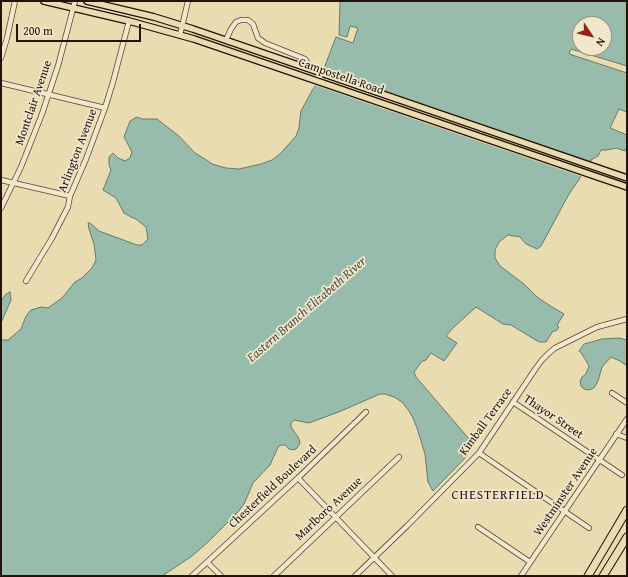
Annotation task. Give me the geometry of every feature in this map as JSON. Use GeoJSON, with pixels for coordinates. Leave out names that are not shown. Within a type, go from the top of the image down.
{"type":"FeatureCollection","features":[{"type":"Feature","properties":{"kind":"highway"},"geometry":{"type":"LineString","coordinates":[[588,576],[627,510]]}},
{"type":"Feature","properties":{"kind":"highway"},"geometry":{"type":"LineString","coordinates":[[603,576],[627,537]]}},
{"type":"Feature","properties":{"kind":"main road","name":"Campostella Road"},"geometry":{"type":"LineString","coordinates":[[44,1],[129,21],[180,35],[627,187]]}},
{"type":"Feature","properties":{"kind":"main road","name":"Campostella Road"},"geometry":{"type":"LineString","coordinates":[[87,1],[144,14],[183,25],[627,178]]}},
{"type":"Feature","properties":{"kind":"street"},"geometry":{"type":"LineString","coordinates":[[1,58],[15,1]]}},
{"type":"Feature","properties":{"kind":"street","name":"Montclair Avenue"},"geometry":{"type":"LineString","coordinates":[[1,208],[14,183],[33,138],[49,94],[75,1]]}},
{"type":"Feature","properties":{"kind":"street"},"geometry":{"type":"LineString","coordinates":[[180,35],[188,1]]}},
{"type":"Feature","properties":{"kind":"street"},"geometry":{"type":"LineString","coordinates":[[226,40],[236,22],[240,20],[248,20],[253,24],[258,38],[265,43],[305,59],[308,64]]}},
{"type":"Feature","properties":{"kind":"street","name":"Arlington Avenue"},"geometry":{"type":"LineString","coordinates":[[26,281],[55,232],[68,206],[70,196],[89,153],[113,82],[129,21]]}},
{"type":"Feature","properties":{"kind":"street"},"geometry":{"type":"LineString","coordinates":[[1,83],[105,108]]}},
{"type":"Feature","properties":{"kind":"street"},"geometry":{"type":"LineString","coordinates":[[1,180],[70,196]]}},
{"type":"Feature","properties":{"kind":"street","name":"Kimball Terrace"},"geometry":{"type":"LineString","coordinates":[[355,576],[479,453],[536,368],[549,352],[597,327],[627,319]]}},
{"type":"Feature","properties":{"kind":"street"},"geometry":{"type":"LineString","coordinates":[[612,393],[627,403]]}},
{"type":"Feature","properties":{"kind":"street","name":"Thayor Street"},"geometry":{"type":"LineString","coordinates":[[514,402],[622,475]]}},
{"type":"Feature","properties":{"kind":"street","name":"Chesterfield Boulevard"},"geometry":{"type":"LineString","coordinates":[[192,576],[208,563],[366,412]]}},
{"type":"Feature","properties":{"kind":"street","name":"Westminster Avenue"},"geometry":{"type":"LineString","coordinates":[[521,576],[627,419]]}},
{"type":"Feature","properties":{"kind":"street"},"geometry":{"type":"LineString","coordinates":[[616,434],[627,438]]}},
{"type":"Feature","properties":{"kind":"street"},"geometry":{"type":"LineString","coordinates":[[479,453],[589,528]]}},
{"type":"Feature","properties":{"kind":"street","name":"Marlboro Avenue"},"geometry":{"type":"LineString","coordinates":[[274,576],[399,457]]}},
{"type":"Feature","properties":{"kind":"street"},"geometry":{"type":"LineString","coordinates":[[298,478],[392,576]]}},
{"type":"Feature","properties":{"kind":"street"},"geometry":{"type":"LineString","coordinates":[[478,527],[530,562]]}},
{"type":"Feature","properties":{"kind":"street"},"geometry":{"type":"LineString","coordinates":[[208,563],[221,576]]}},
{"type":"Feature","properties":{"kind":"water","name":"Eastern Branch Elizabeth River"},"geometry":{"type":"Polygon","coordinates":[[[338,1],[627,1],[627,66],[594,56],[612,56],[612,16],[572,16],[572,49],[569,54],[627,73],[627,112],[619,109],[610,128],[627,135],[627,146],[625,151],[616,148],[601,150],[598,156],[591,160],[569,194],[541,246],[537,249],[526,244],[520,237],[508,235],[499,242],[495,250],[495,258],[500,266],[524,284],[537,297],[564,314],[557,325],[559,327],[556,331],[553,331],[546,342],[539,342],[511,325],[503,324],[476,307],[446,336],[457,343],[444,361],[431,353],[426,360],[422,361],[414,372],[416,377],[470,440],[467,456],[433,491],[428,482],[425,454],[413,418],[402,402],[394,397],[380,394],[309,423],[294,420],[291,423],[291,427],[300,442],[296,449],[289,449],[285,445],[278,447],[270,465],[253,483],[244,504],[238,512],[192,556],[162,576],[1,576],[1,340],[8,340],[21,329],[26,316],[31,310],[41,307],[48,308],[62,298],[75,282],[82,278],[92,268],[96,260],[94,244],[88,223],[99,231],[137,245],[142,245],[148,239],[146,227],[136,219],[124,213],[116,198],[103,190],[111,170],[109,165],[109,157],[113,153],[118,158],[125,161],[130,158],[132,152],[124,137],[130,121],[137,117],[142,119],[157,119],[179,136],[195,153],[212,164],[226,168],[239,169],[272,160],[280,154],[296,136],[299,128],[301,111],[313,89],[321,79],[336,37],[353,43],[358,28],[350,26],[347,37],[339,35],[340,2],[338,1]]]}},
{"type":"Feature","properties":{"kind":"water"},"geometry":{"type":"Polygon","coordinates":[[[10,292],[11,300],[1,323],[1,301],[6,294],[10,292]]]}},
{"type":"Feature","properties":{"kind":"water"},"geometry":{"type":"Polygon","coordinates":[[[619,338],[627,340],[627,366],[611,357],[602,367],[598,381],[594,388],[589,390],[584,389],[581,386],[580,381],[586,374],[589,366],[579,351],[584,344],[602,339],[619,338]]]}},
{"type":"Feature","properties":{"kind":"pier"},"geometry":{"type":"Polygon","coordinates":[[[322,69],[592,162],[583,177],[314,85],[319,79],[322,69]]]}},
{"type":"Feature","properties":{"kind":"district","name":"CHESTERFIELD"},"geometry":{"type":"Point","coordinates":[498,496]}}]}
